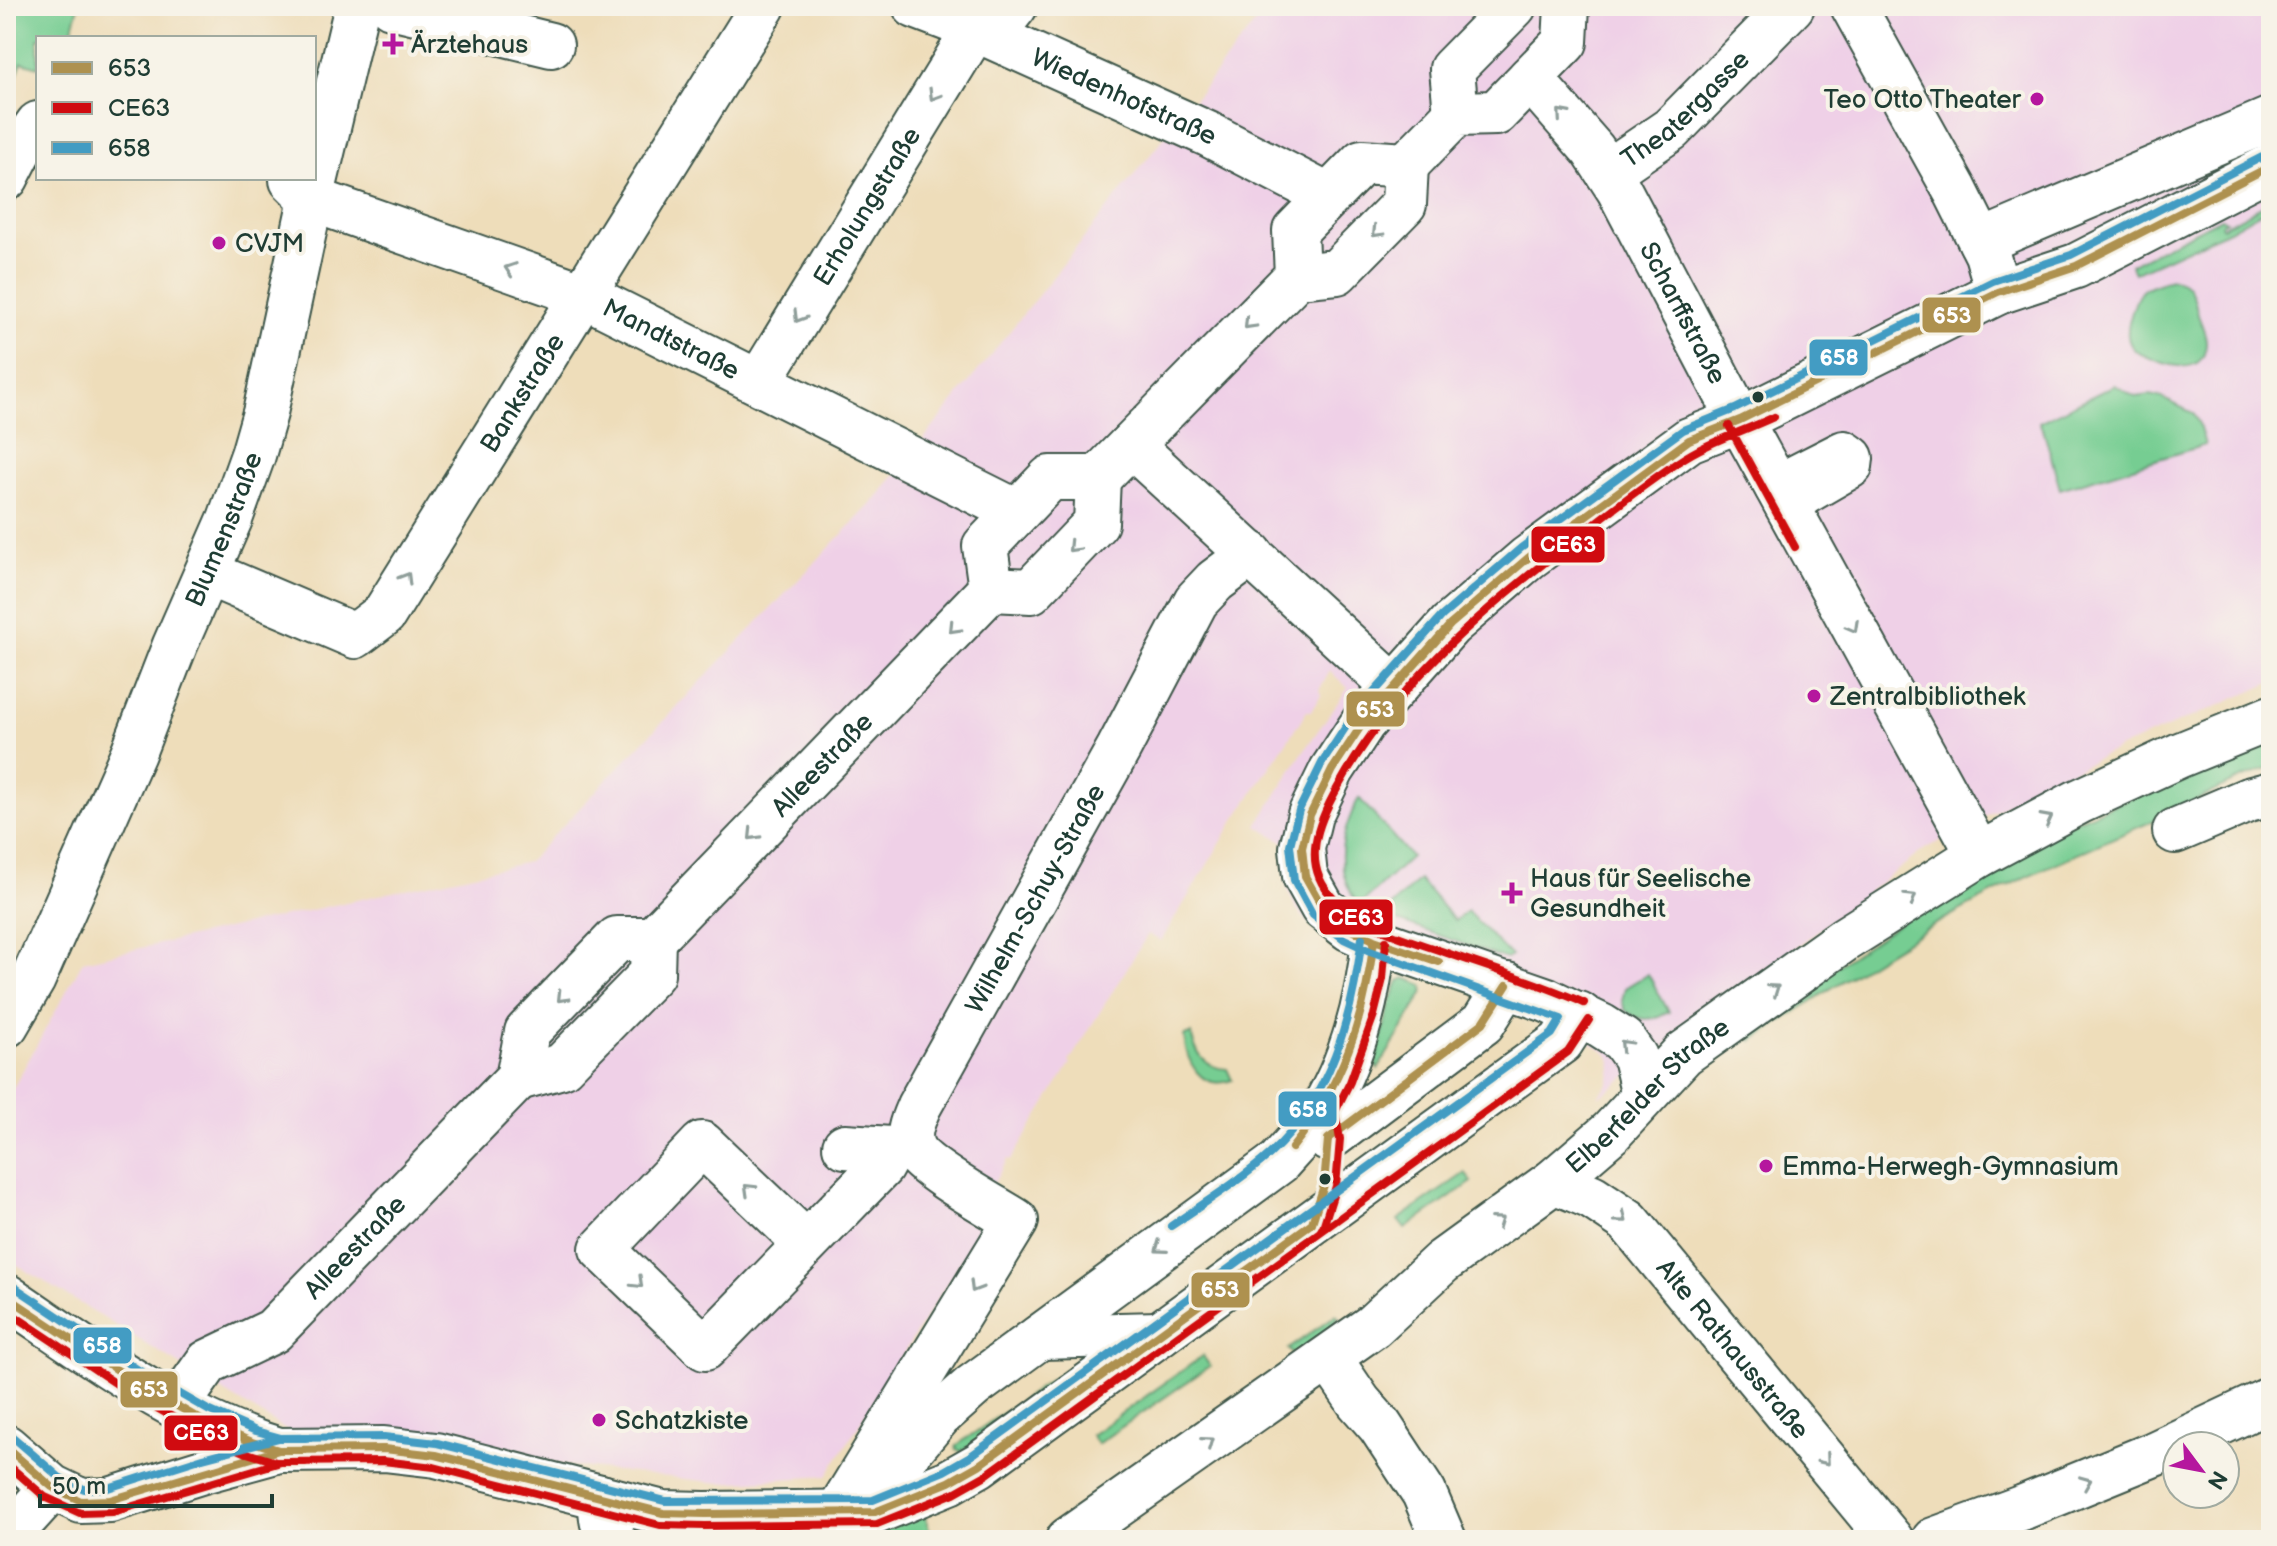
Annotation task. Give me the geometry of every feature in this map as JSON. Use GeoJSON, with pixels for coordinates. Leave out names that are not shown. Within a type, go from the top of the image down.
{"type":"FeatureCollection","features":[{"type":"Feature","properties":{"kind":"street","name":"Blumenstraße"},"geometry":{"type":"LineString","coordinates":[[316,138],[357,6]]}},
{"type":"Feature","properties":{"kind":"street"},"geometry":{"type":"LineString","coordinates":[[391,6],[551,45]]}},
{"type":"Feature","properties":{"kind":"street","name":"Bankstraße"},"geometry":{"type":"LineString","coordinates":[[207,573],[341,642],[384,614],[763,6]]}},
{"type":"Feature","properties":{"kind":"street","name":"Wiedenhofstraße"},"geometry":{"type":"LineString","coordinates":[[915,6],[975,29],[1208,134],[1310,187]]}},
{"type":"Feature","properties":{"kind":"street"},"geometry":{"type":"LineString","coordinates":[[975,29],[1003,21],[1015,6]]}},
{"type":"Feature","properties":{"kind":"street"},"geometry":{"type":"LineString","coordinates":[[1456,114],[1452,69],[1514,6]]}},
{"type":"Feature","properties":{"kind":"street"},"geometry":{"type":"LineString","coordinates":[[1098,478],[1050,478],[1017,512],[985,546],[991,589],[1031,591],[1042,580],[1096,523],[1098,478],[1297,276],[1337,272],[1404,204],[1406,165],[1456,114],[1496,113],[1565,42],[1567,6]]}},
{"type":"Feature","properties":{"kind":"street","name":"Theatergasse"},"geometry":{"type":"LineString","coordinates":[[1601,161],[1671,129],[1792,6]]}},
{"type":"Feature","properties":{"kind":"street"},"geometry":{"type":"LineString","coordinates":[[1853,6],[1923,130],[1981,242],[1998,292]]}},
{"type":"Feature","properties":{"kind":"street","name":"Erholungstraße"},"geometry":{"type":"LineString","coordinates":[[759,382],[975,29]]}},
{"type":"Feature","properties":{"kind":"street","name":"Scharffstraße"},"geometry":{"type":"LineString","coordinates":[[1530,78],[1601,161],[1979,855]]}},
{"type":"Feature","properties":{"kind":"street"},"geometry":{"type":"LineString","coordinates":[[1981,242],[2271,119]]}},
{"type":"Feature","properties":{"kind":"street"},"geometry":{"type":"LineString","coordinates":[[6,178],[36,127]]}},
{"type":"Feature","properties":{"kind":"street"},"geometry":{"type":"LineString","coordinates":[[1297,276],[1295,231],[1310,187],[1362,162],[1406,165]]}},
{"type":"Feature","properties":{"kind":"street"},"geometry":{"type":"LineString","coordinates":[[1644,1095],[1635,1057],[1623,1040],[1579,1014],[1507,985],[1374,940],[1350,929],[1323,908],[1305,876],[1302,848],[1310,815],[1332,770],[1363,723],[1450,625],[1528,558],[1689,440],[1740,420],[1998,292],[2076,266],[2271,166]]}},
{"type":"Feature","properties":{"kind":"street","name":"Blumenstraße"},"geometry":{"type":"LineString","coordinates":[[6,1025],[33,979],[68,902],[230,519],[265,413],[300,189]]}},
{"type":"Feature","properties":{"kind":"street","name":"Mandtstraße"},"geometry":{"type":"LineString","coordinates":[[300,189],[584,295],[1017,512]]}},
{"type":"Feature","properties":{"kind":"street"},"geometry":{"type":"LineString","coordinates":[[1131,445],[1394,687]]}},
{"type":"Feature","properties":{"kind":"street","name":"Wilhelm-Schuy-Straße"},"geometry":{"type":"LineString","coordinates":[[901,1148],[919,1106],[1112,761],[1196,601],[1245,549]]}},
{"type":"Feature","properties":{"kind":"street","name":"Alleestraße"},"geometry":{"type":"LineString","coordinates":[[178,1403],[208,1362],[273,1331],[518,1078],[562,1066],[652,974],[653,939],[991,589]]}},
{"type":"Feature","properties":{"kind":"street","name":"Elberfelder Straße"},"geometry":{"type":"LineString","coordinates":[[1068,1540],[1373,1326],[1442,1262],[1554,1181],[1611,1132],[1683,1054],[1845,939],[1979,855],[2078,802],[2271,718]]}},
{"type":"Feature","properties":{"kind":"street"},"geometry":{"type":"LineString","coordinates":[[2175,831],[2248,800],[2271,794]]}},
{"type":"Feature","properties":{"kind":"street"},"geometry":{"type":"LineString","coordinates":[[1312,1223],[1324,1185],[1325,1125],[1356,1034],[1371,976],[1374,940]]}},
{"type":"Feature","properties":{"kind":"street"},"geometry":{"type":"LineString","coordinates":[[838,1512],[878,1487],[939,1416],[973,1386],[1279,1162],[1308,1130],[1325,1125],[1483,1023],[1507,985]]}},
{"type":"Feature","properties":{"kind":"street"},"geometry":{"type":"LineString","coordinates":[[6,1447],[52,1487],[81,1501],[110,1500],[279,1450],[409,1451],[475,1464],[601,1497],[663,1526],[705,1514],[875,1512],[949,1482],[979,1465],[1561,1042],[1579,1014]]}},
{"type":"Feature","properties":{"kind":"street"},"geometry":{"type":"LineString","coordinates":[[801,1239],[702,1144],[602,1249],[705,1348],[801,1239],[901,1148]]}},
{"type":"Feature","properties":{"kind":"street"},"geometry":{"type":"LineString","coordinates":[[838,1512],[1016,1221],[901,1148],[845,1146]]}},
{"type":"Feature","properties":{"kind":"street","name":"Alte Rathausstraße"},"geometry":{"type":"LineString","coordinates":[[1554,1181],[1592,1197],[1628,1221],[1891,1540]]}},
{"type":"Feature","properties":{"kind":"street"},"geometry":{"type":"LineString","coordinates":[[6,1296],[122,1373],[229,1433],[279,1450]]}},
{"type":"Feature","properties":{"kind":"street"},"geometry":{"type":"LineString","coordinates":[[1040,1337],[1159,1334]]}},
{"type":"Feature","properties":{"kind":"street"},"geometry":{"type":"LineString","coordinates":[[1329,1358],[1380,1426],[1424,1493],[1444,1540]]}},
{"type":"Feature","properties":{"kind":"street"},"geometry":{"type":"LineString","coordinates":[[1934,1540],[2033,1524],[2154,1454],[2271,1399]]}},
{"type":"Feature","properties":{"kind":"street"},"geometry":{"type":"LineString","coordinates":[[920,1439],[921,1452],[927,1465],[936,1475],[949,1482]]}},
{"type":"Feature","properties":{"kind":"street"},"geometry":{"type":"LineString","coordinates":[[6,1531],[24,1519],[44,1497]]}},
{"type":"Feature","properties":{"kind":"street"},"geometry":{"type":"LineString","coordinates":[[601,1497],[601,1519],[607,1534],[614,1540]]}},
{"type":"Feature","properties":{"kind":"shaded area"},"geometry":{"type":"Polygon","coordinates":[[[1269,6],[2271,6],[2271,683],[2106,754],[1925,849],[1598,1098],[1609,1082],[1612,1068],[1606,1052],[1558,1025],[1309,923],[1296,909],[1287,888],[1284,866],[1286,843],[1257,826],[1348,688],[1330,671],[1311,711],[1307,711],[1232,824],[1161,941],[1148,934],[973,1217],[984,1224],[827,1476],[721,1483],[291,1433],[6,1258],[6,1101],[83,961],[528,862],[876,499],[1269,6]]]}},
{"type":"Feature","properties":{"kind":"green space"},"geometry":{"type":"Polygon","coordinates":[[[6,6],[79,6],[71,36],[36,36],[36,66],[22,62],[6,102],[6,6]]]}},
{"type":"Feature","properties":{"kind":"green space"},"geometry":{"type":"Polygon","coordinates":[[[2271,201],[2271,206],[2229,230],[2134,273],[2130,265],[2221,218],[2226,221],[2221,224],[2222,227],[2271,201]]]}},
{"type":"Feature","properties":{"kind":"green space"},"geometry":{"type":"Polygon","coordinates":[[[2171,279],[2183,282],[2190,289],[2206,337],[2203,355],[2190,366],[2169,365],[2149,358],[2135,350],[2128,339],[2130,319],[2140,293],[2149,286],[2171,279]]]}},
{"type":"Feature","properties":{"kind":"green space"},"geometry":{"type":"Polygon","coordinates":[[[2115,385],[2135,397],[2160,397],[2193,413],[2205,445],[2060,489],[2039,422],[2115,385]]]}},
{"type":"Feature","properties":{"kind":"green space"},"geometry":{"type":"Polygon","coordinates":[[[2271,739],[2271,768],[2227,785],[1981,899],[1879,958],[1752,1041],[1745,1030],[1927,904],[2073,822],[2271,739]]]}},
{"type":"Feature","properties":{"kind":"green space"},"geometry":{"type":"Polygon","coordinates":[[[1359,798],[1411,857],[1364,901],[1355,899],[1350,891],[1342,855],[1345,832],[1359,798]]]}},
{"type":"Feature","properties":{"kind":"green space"},"geometry":{"type":"Polygon","coordinates":[[[1419,880],[1455,921],[1467,911],[1511,956],[1506,959],[1395,920],[1390,907],[1419,880]]]}},
{"type":"Feature","properties":{"kind":"green space"},"geometry":{"type":"Polygon","coordinates":[[[1648,974],[1669,1012],[1641,1018],[1625,1010],[1622,1001],[1625,988],[1648,974]]]}},
{"type":"Feature","properties":{"kind":"green space"},"geometry":{"type":"Polygon","coordinates":[[[1405,978],[1423,985],[1424,992],[1378,1069],[1375,1066],[1390,1003],[1399,981],[1405,978]]]}},
{"type":"Feature","properties":{"kind":"green space"},"geometry":{"type":"Polygon","coordinates":[[[1191,1034],[1203,1059],[1213,1066],[1227,1069],[1232,1080],[1212,1082],[1197,1072],[1185,1046],[1184,1036],[1191,1034]]]}},
{"type":"Feature","properties":{"kind":"green space"},"geometry":{"type":"Polygon","coordinates":[[[1465,1173],[1472,1182],[1405,1229],[1398,1220],[1465,1173]]]}},
{"type":"Feature","properties":{"kind":"green space"},"geometry":{"type":"Polygon","coordinates":[[[1336,1315],[1339,1318],[1316,1345],[1297,1361],[1288,1349],[1336,1315]]]}},
{"type":"Feature","properties":{"kind":"green space"},"geometry":{"type":"Polygon","coordinates":[[[1088,1354],[1093,1358],[961,1452],[956,1450],[957,1445],[1088,1354]]]}},
{"type":"Feature","properties":{"kind":"green space"},"geometry":{"type":"Polygon","coordinates":[[[1203,1356],[1210,1366],[1097,1444],[1091,1435],[1203,1356]]]}},
{"type":"Feature","properties":{"kind":"green space"},"geometry":{"type":"Polygon","coordinates":[[[924,1513],[929,1529],[926,1540],[816,1540],[815,1528],[924,1513]]]}},
{"type":"Feature","properties":{"kind":"green space"},"geometry":{"type":"Polygon","coordinates":[[[802,1528],[802,1540],[676,1540],[676,1534],[802,1528]]]}},
{"type":"Feature","properties":{"kind":"transit line","name":"658"},"geometry":{"type":"LineString","coordinates":[[14,1438],[59,1477],[84,1489],[108,1488],[279,1438],[384,1437],[437,1443],[665,1501],[873,1500],[944,1471],[972,1455],[1552,1034],[1561,1019],[1344,939],[1313,915],[1294,880],[1290,845],[1299,810],[1322,763],[1353,716],[1442,616],[1521,548],[1683,430],[1735,409],[1993,281],[2071,255],[2266,155]]}},
{"type":"Feature","properties":{"kind":"transit line","name":"653"},"geometry":{"type":"LineString","coordinates":[[1439,962],[1350,929],[1323,908],[1305,876],[1302,848],[1310,815],[1332,770],[1363,723],[1450,625],[1528,558],[1689,440],[1740,420],[1998,292],[2076,266],[2271,166]]}},
{"type":"Feature","properties":{"kind":"transit line","name":"CE63"},"geometry":{"type":"LineString","coordinates":[[1584,1003],[1401,938],[1358,918],[1333,898],[1323,885],[1315,857],[1319,829],[1338,787],[1385,716],[1472,623],[1597,521],[1678,462],[1774,417]]}},
{"type":"Feature","properties":{"kind":"transit line","name":"CE63"},"geometry":{"type":"LineString","coordinates":[[1729,426],[1795,547]]}},
{"type":"Feature","properties":{"kind":"transit line","name":"658"},"geometry":{"type":"LineString","coordinates":[[1171,1226],[1270,1154],[1309,1108],[1345,1027],[1362,938]]}},
{"type":"Feature","properties":{"kind":"transit line","name":"653"},"geometry":{"type":"LineString","coordinates":[[1292,1148],[1325,1100],[1348,1050],[1364,998],[1374,940]]}},
{"type":"Feature","properties":{"kind":"transit line","name":"CE63"},"geometry":{"type":"LineString","coordinates":[[1285,1257],[1323,1227],[1336,1186],[1340,1139],[1335,1112],[1350,1082],[1374,1015],[1383,979],[1386,941]]}},
{"type":"Feature","properties":{"kind":"transit line","name":"653"},"geometry":{"type":"LineString","coordinates":[[6,1447],[52,1487],[81,1501],[110,1500],[279,1450],[384,1449],[436,1455],[663,1513],[875,1512],[949,1482],[979,1465],[1312,1223],[1324,1185],[1328,1139],[1483,1023],[1507,985]]}},
{"type":"Feature","properties":{"kind":"transit line","name":"CE63"},"geometry":{"type":"LineString","coordinates":[[6,1463],[45,1497],[80,1513],[113,1512],[281,1462],[383,1461],[434,1467],[660,1525],[877,1524],[954,1493],[986,1475],[1568,1052],[1589,1020]]}},
{"type":"Feature","properties":{"kind":"transit line","name":"658"},"geometry":{"type":"LineString","coordinates":[[13,1286],[140,1371],[208,1410],[256,1431],[281,1438],[306,1438]]}},
{"type":"Feature","properties":{"kind":"transit line","name":"653"},"geometry":{"type":"LineString","coordinates":[[6,1296],[134,1381],[203,1421],[279,1450],[306,1450]]}},
{"type":"Feature","properties":{"kind":"transit line","name":"CE63"},"geometry":{"type":"LineString","coordinates":[[6,1310],[127,1391],[197,1431],[276,1462],[306,1462]]}},
{"type":"Feature","properties":{"kind":"place","name":"Ärztehaus"},"geometry":{"type":"Point","coordinates":[393,44]}},
{"type":"Feature","properties":{"kind":"place","name":"Teo Otto Theater"},"geometry":{"type":"Point","coordinates":[2037,99]}},
{"type":"Feature","properties":{"kind":"place","name":"CVJM"},"geometry":{"type":"Point","coordinates":[219,243]}},
{"type":"Feature","properties":{"kind":"place","name":"Zentralbibliothek"},"geometry":{"type":"Point","coordinates":[1814,696]}},
{"type":"Feature","properties":{"kind":"place","name":"Haus für Seelische Gesundheit"},"geometry":{"type":"Point","coordinates":[1512,893]}},
{"type":"Feature","properties":{"kind":"place","name":"Emma-Herwegh-Gymnasium"},"geometry":{"type":"Point","coordinates":[1766,1166]}},
{"type":"Feature","properties":{"kind":"place","name":"Schatzkiste"},"geometry":{"type":"Point","coordinates":[599,1420]}}]}
